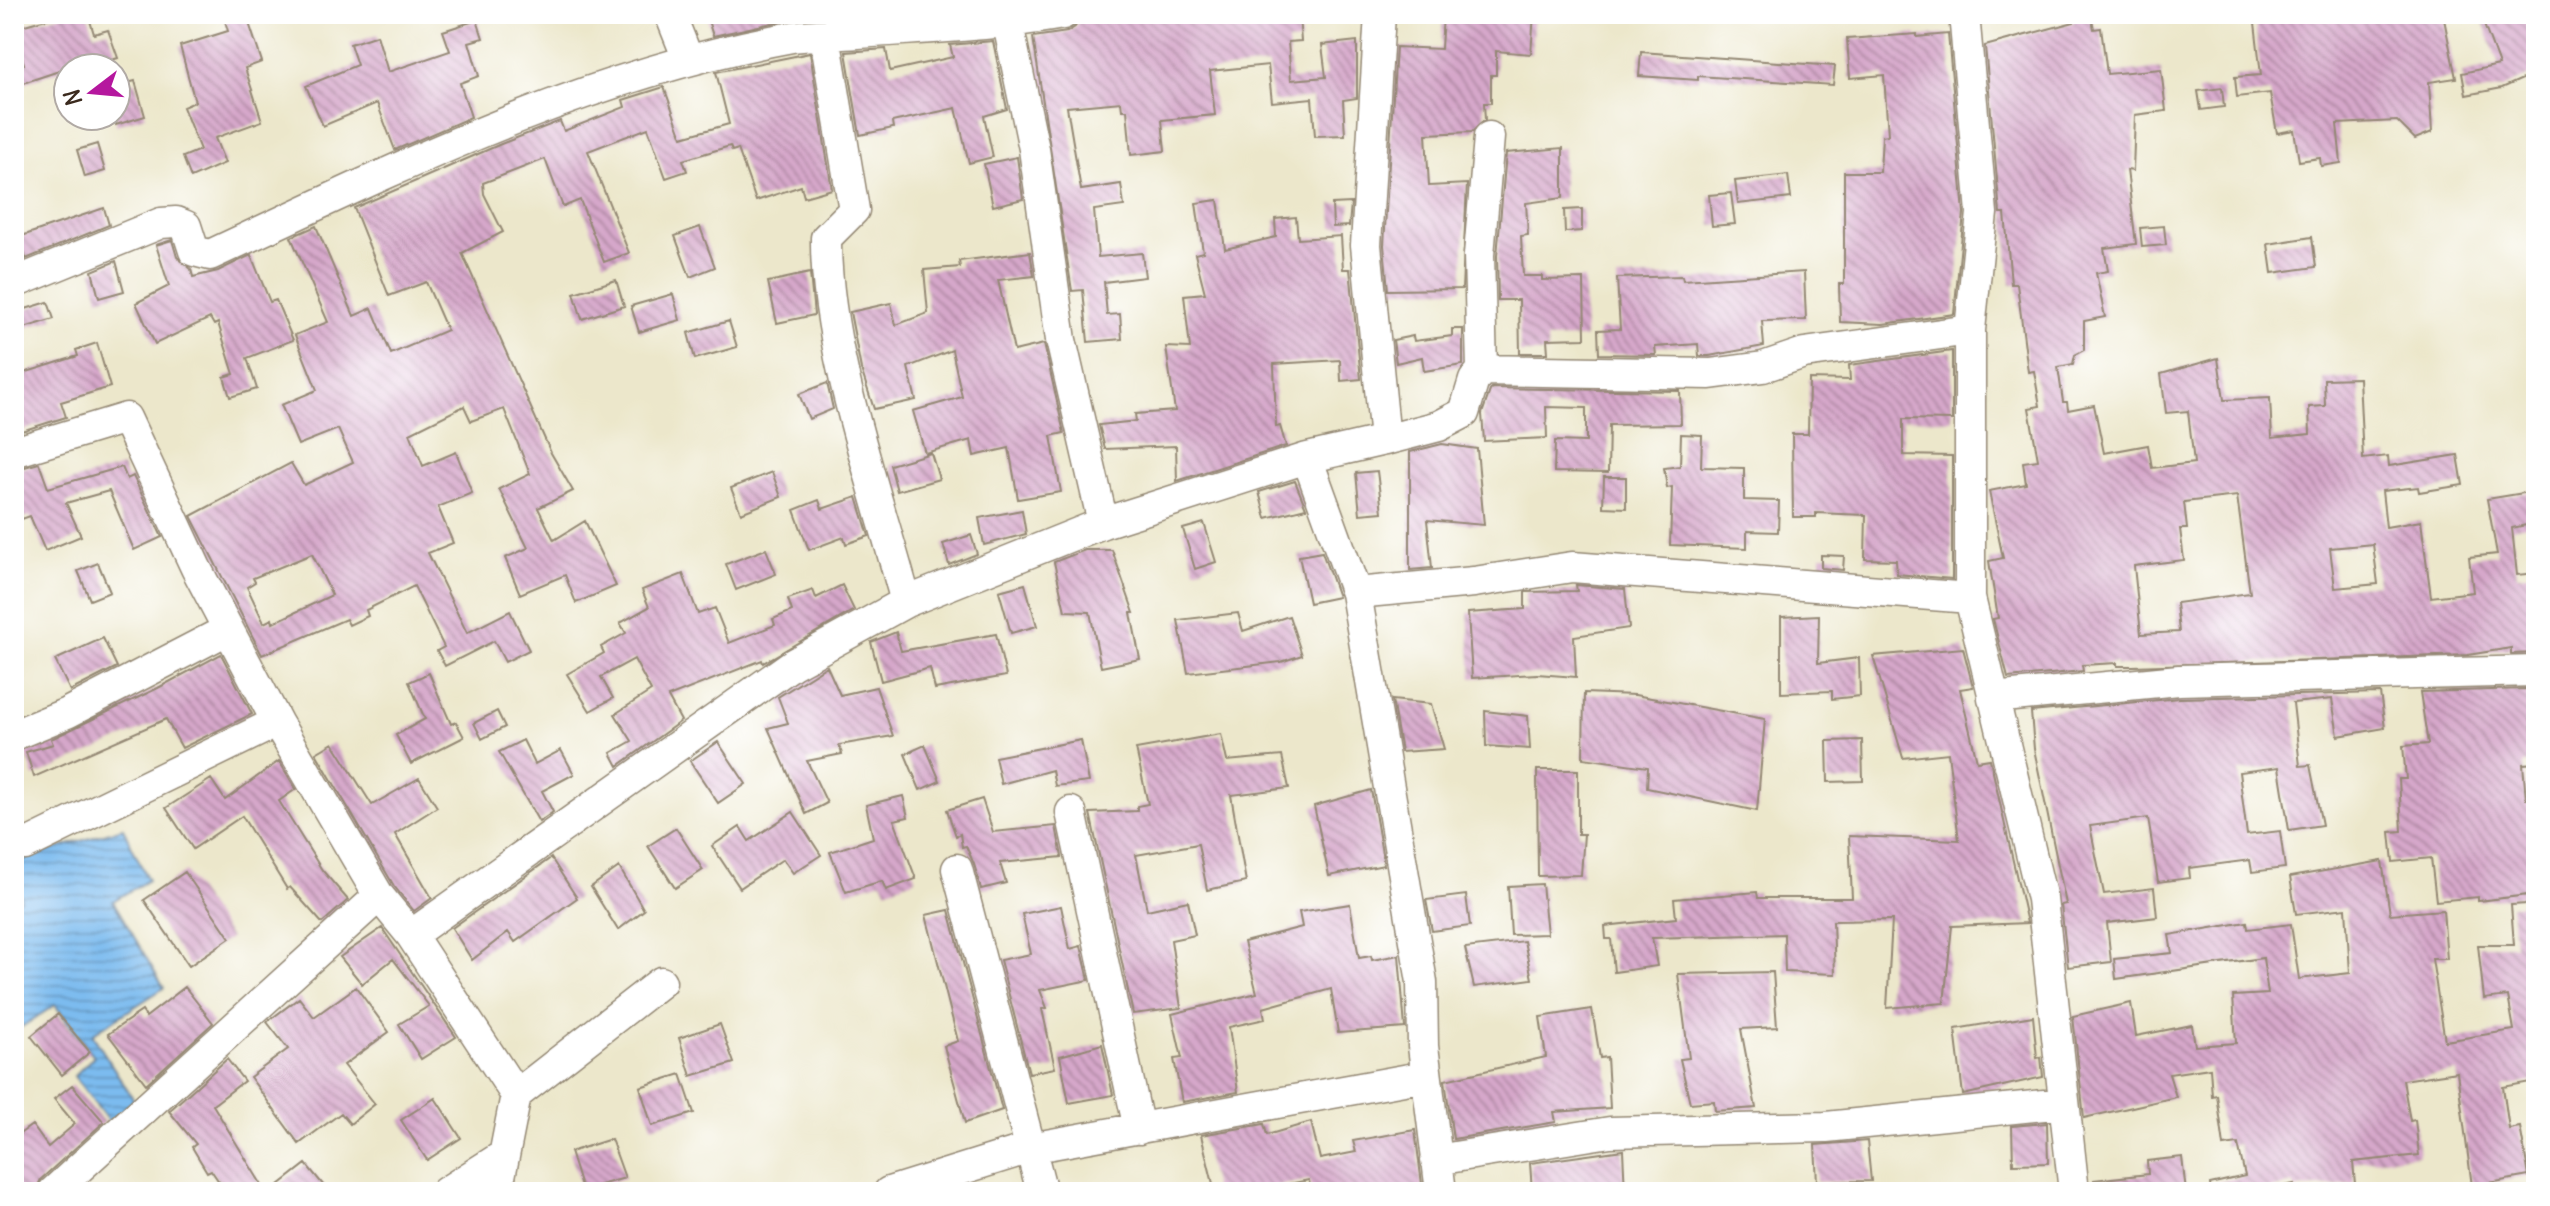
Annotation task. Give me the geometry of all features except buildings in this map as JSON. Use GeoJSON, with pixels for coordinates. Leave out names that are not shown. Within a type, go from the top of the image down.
{"type":"FeatureCollection","features":[{"type":"Feature","properties":{"kind":"street"},"geometry":{"type":"LineString","coordinates":[[670,14],[688,59]]}},
{"type":"Feature","properties":{"kind":"street"},"geometry":{"type":"LineString","coordinates":[[14,283],[161,223],[176,222],[186,226],[194,251],[210,255],[392,170],[565,97],[688,59],[796,37],[825,36],[901,22],[1008,24],[1063,14]]}},
{"type":"Feature","properties":{"kind":"street"},"geometry":{"type":"LineString","coordinates":[[1380,14],[1366,245],[1385,440]]}},
{"type":"Feature","properties":{"kind":"street"},"geometry":{"type":"LineString","coordinates":[[1964,14],[1982,213],[1970,330],[1970,598],[2042,899],[2074,1192]]}},
{"type":"Feature","properties":{"kind":"street"},"geometry":{"type":"LineString","coordinates":[[1008,24],[1034,149],[1061,340],[1103,523]]}},
{"type":"Feature","properties":{"kind":"street"},"geometry":{"type":"LineString","coordinates":[[825,36],[854,210],[826,238],[826,269],[844,372],[906,602]]}},
{"type":"Feature","properties":{"kind":"street"},"geometry":{"type":"LineString","coordinates":[[411,935],[793,664],[906,602],[1103,523],[1307,458],[1439,426],[1464,413],[1474,380],[1482,370],[1479,255],[1489,137]]}},
{"type":"Feature","properties":{"kind":"street"},"geometry":{"type":"LineString","coordinates":[[1482,370],[1710,374],[1763,367],[1804,353],[1970,330]]}},
{"type":"Feature","properties":{"kind":"street"},"geometry":{"type":"LineString","coordinates":[[14,452],[126,418],[227,630],[277,722],[379,896],[411,935],[516,1095]]}},
{"type":"Feature","properties":{"kind":"street"},"geometry":{"type":"LineString","coordinates":[[1307,458],[1356,593],[1422,982],[1426,1076],[1441,1192]]}},
{"type":"Feature","properties":{"kind":"street"},"geometry":{"type":"LineString","coordinates":[[1356,593],[1474,582],[1572,567],[1970,598]]}},
{"type":"Feature","properties":{"kind":"street"},"geometry":{"type":"LineString","coordinates":[[14,735],[67,713],[227,630]]}},
{"type":"Feature","properties":{"kind":"street"},"geometry":{"type":"LineString","coordinates":[[1993,698],[2179,680],[2536,671]]}},
{"type":"Feature","properties":{"kind":"street"},"geometry":{"type":"LineString","coordinates":[[25,845],[277,722]]}},
{"type":"Feature","properties":{"kind":"street"},"geometry":{"type":"LineString","coordinates":[[1071,812],[1139,1129]]}},
{"type":"Feature","properties":{"kind":"street"},"geometry":{"type":"LineString","coordinates":[[957,869],[1042,1192]]}},
{"type":"Feature","properties":{"kind":"street"},"geometry":{"type":"LineString","coordinates":[[53,1192],[379,896]]}},
{"type":"Feature","properties":{"kind":"street"},"geometry":{"type":"LineString","coordinates":[[497,1192],[516,1095],[661,982]]}},
{"type":"Feature","properties":{"kind":"street"},"geometry":{"type":"LineString","coordinates":[[889,1192],[1030,1148],[1426,1076]]}},
{"type":"Feature","properties":{"kind":"street"},"geometry":{"type":"LineString","coordinates":[[1436,1160],[1610,1132],[1826,1127],[2064,1103]]}},
{"type":"Feature","properties":{"kind":"street"},"geometry":{"type":"LineString","coordinates":[[446,1192],[504,1155]]}},
{"type":"Feature","properties":{"kind":"water"},"geometry":{"type":"Polygon","coordinates":[[[123,828],[148,880],[113,901],[164,988],[92,1034],[134,1100],[109,1122],[74,1076],[94,1056],[55,1005],[14,1032],[14,903],[21,899],[14,882],[14,862],[123,828]]]}}]}
